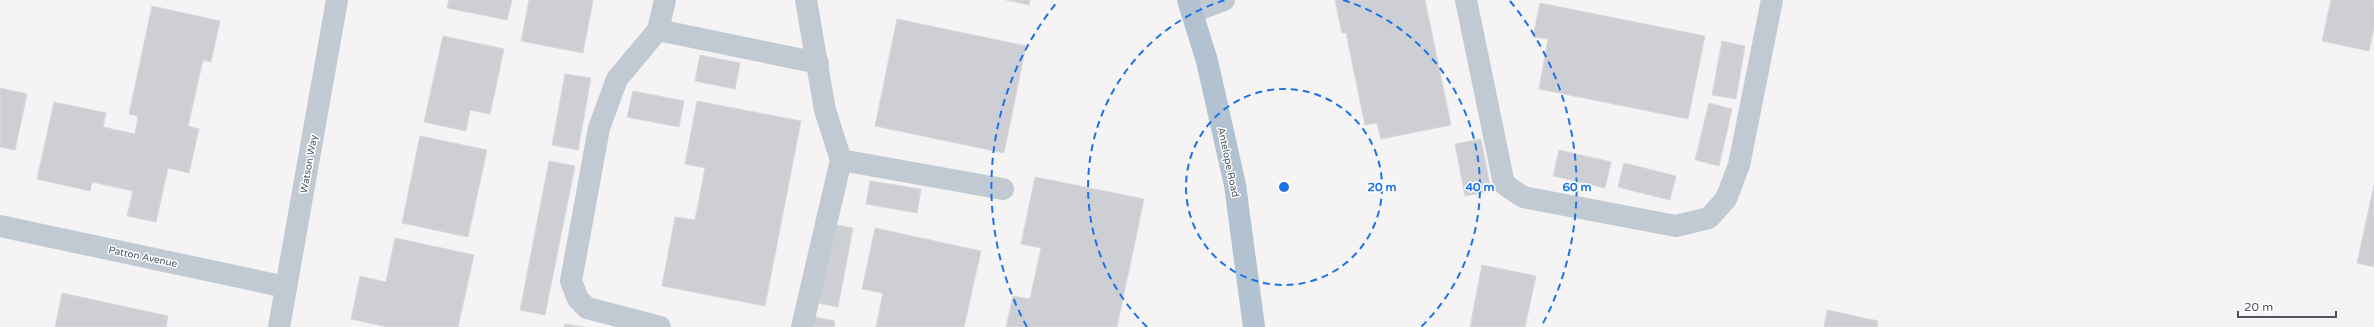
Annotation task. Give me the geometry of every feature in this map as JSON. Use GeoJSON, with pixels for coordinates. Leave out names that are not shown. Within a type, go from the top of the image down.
{"type":"FeatureCollection","features":[{"type":"Feature","properties":{"kind":"main road","name":"Antelope Road"},"geometry":{"type":"LineString","coordinates":[[1190,6],[1207,61],[1235,185],[1254,327]]}},
{"type":"Feature","properties":{"kind":"street","name":"Watson Way"},"geometry":{"type":"LineString","coordinates":[[278,327],[337,0]]}},
{"type":"Feature","properties":{"kind":"street"},"geometry":{"type":"LineString","coordinates":[[660,327],[587,308],[578,299],[571,281],[599,128],[616,79],[658,30],[665,0]]}},
{"type":"Feature","properties":{"kind":"street"},"geometry":{"type":"LineString","coordinates":[[802,327],[841,160],[825,110],[806,0]]}},
{"type":"Feature","properties":{"kind":"street"},"geometry":{"type":"LineString","coordinates":[[1190,6],[1224,0]]}},
{"type":"Feature","properties":{"kind":"street"},"geometry":{"type":"LineString","coordinates":[[1466,0],[1504,184],[1523,197],[1676,226],[1709,218],[1726,199],[1739,165],[1772,0]]}},
{"type":"Feature","properties":{"kind":"street"},"geometry":{"type":"LineString","coordinates":[[658,30],[818,63]]}},
{"type":"Feature","properties":{"kind":"street"},"geometry":{"type":"LineString","coordinates":[[841,160],[1003,189]]}},
{"type":"Feature","properties":{"kind":"street","name":"Patton Avenue"},"geometry":{"type":"LineString","coordinates":[[0,226],[286,287]]}},
{"type":"Feature","properties":{"kind":"building"},"geometry":{"type":"Polygon","coordinates":[[[449,0],[512,0],[507,20],[447,8],[449,0]]]}},
{"type":"Feature","properties":{"kind":"building"},"geometry":{"type":"Polygon","coordinates":[[[529,0],[593,0],[583,53],[521,41],[529,0]]]}},
{"type":"Feature","properties":{"kind":"building"},"geometry":{"type":"Polygon","coordinates":[[[1006,0],[1030,0],[1029,5],[1006,0]]]}},
{"type":"Feature","properties":{"kind":"building"},"geometry":{"type":"Polygon","coordinates":[[[1335,0],[1425,0],[1451,125],[1381,139],[1377,123],[1365,125],[1346,33],[1342,33],[1335,0]]]}},
{"type":"Feature","properties":{"kind":"building"},"geometry":{"type":"Polygon","coordinates":[[[2331,0],[2374,0],[2374,28],[2369,51],[2322,41],[2331,0]]]}},
{"type":"Feature","properties":{"kind":"building"},"geometry":{"type":"Polygon","coordinates":[[[1540,3],[1705,36],[1688,119],[1539,89],[1548,39],[1533,37],[1540,3]]]}},
{"type":"Feature","properties":{"kind":"building"},"geometry":{"type":"Polygon","coordinates":[[[152,6],[220,21],[211,62],[203,60],[188,126],[199,129],[189,173],[168,168],[156,222],[127,216],[133,191],[92,182],[90,191],[37,179],[54,102],[106,113],[103,127],[135,134],[138,116],[129,114],[152,6]]]}},
{"type":"Feature","properties":{"kind":"building"},"geometry":{"type":"Polygon","coordinates":[[[897,19],[1026,46],[1004,153],[875,126],[897,19]]]}},
{"type":"Feature","properties":{"kind":"building"},"geometry":{"type":"Polygon","coordinates":[[[443,36],[504,49],[490,114],[470,110],[466,131],[424,122],[443,36]]]}},
{"type":"Feature","properties":{"kind":"building"},"geometry":{"type":"Polygon","coordinates":[[[1722,41],[1745,46],[1736,99],[1712,95],[1722,41]]]}},
{"type":"Feature","properties":{"kind":"building"},"geometry":{"type":"Polygon","coordinates":[[[700,55],[740,63],[735,89],[695,81],[700,55]]]}},
{"type":"Feature","properties":{"kind":"building"},"geometry":{"type":"Polygon","coordinates":[[[565,74],[591,78],[578,150],[552,145],[565,74]]]}},
{"type":"Feature","properties":{"kind":"building"},"geometry":{"type":"Polygon","coordinates":[[[0,88],[27,94],[15,150],[0,147],[0,88]]]}},
{"type":"Feature","properties":{"kind":"building"},"geometry":{"type":"Polygon","coordinates":[[[633,91],[684,101],[679,127],[627,117],[633,91]]]}},
{"type":"Feature","properties":{"kind":"building"},"geometry":{"type":"Polygon","coordinates":[[[697,101],[801,121],[765,306],[662,286],[675,217],[695,220],[705,168],[685,164],[697,101]]]}},
{"type":"Feature","properties":{"kind":"building"},"geometry":{"type":"Polygon","coordinates":[[[1709,103],[1732,109],[1719,166],[1695,160],[1709,103]]]}},
{"type":"Feature","properties":{"kind":"building"},"geometry":{"type":"Polygon","coordinates":[[[420,136],[487,150],[468,237],[402,223],[420,136]]]}},
{"type":"Feature","properties":{"kind":"building"},"geometry":{"type":"Polygon","coordinates":[[[1481,139],[1491,191],[1465,196],[1455,144],[1481,139]]]}},
{"type":"Feature","properties":{"kind":"building"},"geometry":{"type":"Polygon","coordinates":[[[1559,150],[1611,162],[1605,188],[1553,176],[1559,150]]]}},
{"type":"Feature","properties":{"kind":"building"},"geometry":{"type":"Polygon","coordinates":[[[549,161],[575,166],[545,315],[520,310],[549,161]]]}},
{"type":"Feature","properties":{"kind":"building"},"geometry":{"type":"Polygon","coordinates":[[[1624,163],[1676,176],[1670,200],[1618,187],[1624,163]]]}},
{"type":"Feature","properties":{"kind":"building"},"geometry":{"type":"Polygon","coordinates":[[[1035,177],[1144,199],[1117,327],[1006,327],[1013,296],[1030,299],[1041,248],[1021,244],[1035,177]]]}},
{"type":"Feature","properties":{"kind":"building"},"geometry":{"type":"Polygon","coordinates":[[[870,181],[921,189],[917,213],[866,204],[870,181]]]}},
{"type":"Feature","properties":{"kind":"building"},"geometry":{"type":"Polygon","coordinates":[[[2374,185],[2374,267],[2357,263],[2374,185]]]}},
{"type":"Feature","properties":{"kind":"building"},"geometry":{"type":"Polygon","coordinates":[[[827,223],[853,228],[838,307],[812,302],[827,223]]]}},
{"type":"Feature","properties":{"kind":"building"},"geometry":{"type":"Polygon","coordinates":[[[875,228],[981,251],[964,327],[876,327],[883,293],[862,289],[875,228]]]}},
{"type":"Feature","properties":{"kind":"building"},"geometry":{"type":"Polygon","coordinates":[[[395,238],[474,255],[458,327],[387,327],[351,319],[360,276],[386,282],[395,238]]]}},
{"type":"Feature","properties":{"kind":"building"},"geometry":{"type":"Polygon","coordinates":[[[1482,265],[1536,276],[1525,327],[1470,327],[1482,265]]]}},
{"type":"Feature","properties":{"kind":"building"},"geometry":{"type":"Polygon","coordinates":[[[62,293],[168,316],[166,327],[55,327],[62,293]]]}},
{"type":"Feature","properties":{"kind":"building"},"geometry":{"type":"Polygon","coordinates":[[[1827,310],[1878,321],[1877,327],[1824,327],[1827,310]]]}},
{"type":"Feature","properties":{"kind":"building"},"geometry":{"type":"Polygon","coordinates":[[[810,316],[835,321],[834,327],[808,327],[810,316]]]}},
{"type":"Feature","properties":{"kind":"building"},"geometry":{"type":"Polygon","coordinates":[[[565,324],[585,327],[564,327],[565,324]]]}}]}
